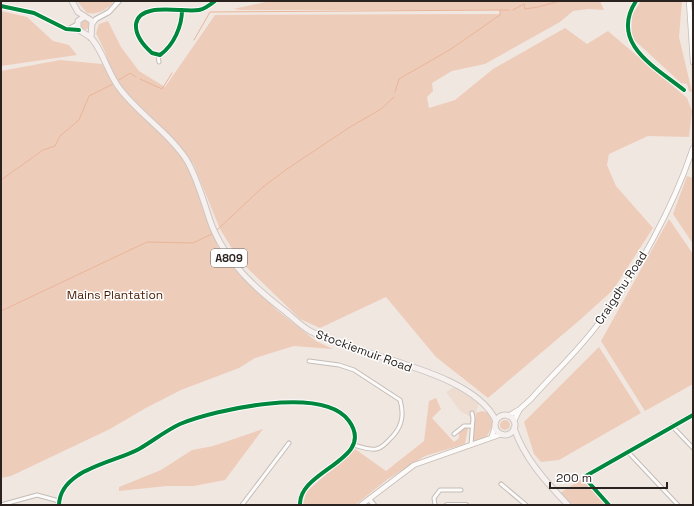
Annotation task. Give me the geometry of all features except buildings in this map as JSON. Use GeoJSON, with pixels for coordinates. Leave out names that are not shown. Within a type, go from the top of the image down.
{"type":"FeatureCollection","features":[{"type":"Feature","properties":{"kind":"main road"},"geometry":{"type":"LineString","coordinates":[[72,1],[78,12],[91,19]]}},
{"type":"Feature","properties":{"kind":"main road"},"geometry":{"type":"LineString","coordinates":[[689,1],[690,36],[693,62]]}},
{"type":"Feature","properties":{"kind":"main road"},"geometry":{"type":"LineString","coordinates":[[78,12],[77,22],[82,32],[91,29],[91,19]]}},
{"type":"Feature","properties":{"kind":"main road"},"geometry":{"type":"LineString","coordinates":[[77,22],[91,19]]}},
{"type":"Feature","properties":{"kind":"main road","name":"Stockiemuir Road"},"geometry":{"type":"LineString","coordinates":[[91,29],[92,38],[119,88],[169,139],[186,159],[222,248],[238,270],[274,303],[309,331],[345,345],[431,374],[461,387],[475,395],[491,411],[501,416]]}},
{"type":"Feature","properties":{"kind":"main road","name":"Stockiemuir Road"},"geometry":{"type":"LineString","coordinates":[[82,32],[92,38]]}},
{"type":"Feature","properties":{"kind":"main road","name":"Craigdhu Road"},"geometry":{"type":"LineString","coordinates":[[508,416],[520,409],[588,336],[615,299],[668,213],[693,148]]}},
{"type":"Feature","properties":{"kind":"main road","name":"Craigdhu Road"},"geometry":{"type":"LineString","coordinates":[[514,422],[520,409]]}},
{"type":"Feature","properties":{"kind":"main road","name":"Stockiemuir Road"},"geometry":{"type":"LineString","coordinates":[[491,411],[495,424]]}},
{"type":"Feature","properties":{"kind":"main road"},"geometry":{"type":"LineString","coordinates":[[492,436],[495,424],[501,416],[508,416],[514,422],[514,428],[518,439],[540,475],[568,505]]}},
{"type":"Feature","properties":{"kind":"main road"},"geometry":{"type":"LineString","coordinates":[[495,424],[504,434],[518,439]]}},
{"type":"Feature","properties":{"kind":"main road"},"geometry":{"type":"LineString","coordinates":[[360,505],[414,466],[433,457],[484,442],[492,436],[504,434],[514,428]]}},
{"type":"Feature","properties":{"kind":"street"},"geometry":{"type":"LineString","coordinates":[[91,19],[109,12],[119,1]]}},
{"type":"Feature","properties":{"kind":"street"},"geometry":{"type":"LineString","coordinates":[[182,10],[182,20],[179,29],[164,52],[158,55],[152,53],[139,38],[136,30],[137,21],[141,16],[152,10],[182,10],[199,10],[215,1]]}},
{"type":"Feature","properties":{"kind":"street"},"geometry":{"type":"LineString","coordinates":[[636,1],[629,14],[627,29],[633,46],[646,60],[684,90]]}},
{"type":"Feature","properties":{"kind":"street"},"geometry":{"type":"LineString","coordinates":[[1,6],[34,13],[66,29],[82,32]]}},
{"type":"Feature","properties":{"kind":"street"},"geometry":{"type":"LineString","coordinates":[[66,29],[77,22]]}},
{"type":"Feature","properties":{"kind":"street"},"geometry":{"type":"LineString","coordinates":[[158,55],[159,62]]}},
{"type":"Feature","properties":{"kind":"street"},"geometry":{"type":"LineString","coordinates":[[309,361],[339,365],[354,370],[400,400],[401,425],[398,432],[382,447],[377,449],[368,449],[354,445]]}},
{"type":"Feature","properties":{"kind":"street"},"geometry":{"type":"LineString","coordinates":[[1,505],[37,495],[59,503],[63,490],[78,475],[139,450],[161,434],[180,424],[253,405],[293,403],[315,404],[334,410],[347,419],[354,430],[356,438],[351,450],[308,486],[301,497],[300,505]]}},
{"type":"Feature","properties":{"kind":"street"},"geometry":{"type":"LineString","coordinates":[[472,413],[472,446]]}},
{"type":"Feature","properties":{"kind":"street"},"geometry":{"type":"LineString","coordinates":[[609,505],[585,480],[584,477],[693,414]]}},
{"type":"Feature","properties":{"kind":"street"},"geometry":{"type":"LineString","coordinates":[[454,434],[464,426],[472,426]]}},
{"type":"Feature","properties":{"kind":"street"},"geometry":{"type":"LineString","coordinates":[[672,426],[693,448]]}},
{"type":"Feature","properties":{"kind":"street"},"geometry":{"type":"LineString","coordinates":[[242,505],[289,443]]}},
{"type":"Feature","properties":{"kind":"street"},"geometry":{"type":"LineString","coordinates":[[628,452],[678,505]]}},
{"type":"Feature","properties":{"kind":"street"},"geometry":{"type":"LineString","coordinates":[[501,484],[526,505]]}},
{"type":"Feature","properties":{"kind":"street"},"geometry":{"type":"LineString","coordinates":[[435,505],[434,498],[440,490],[461,490]]}},
{"type":"Feature","properties":{"kind":"street"},"geometry":{"type":"LineString","coordinates":[[369,499],[374,505]]}},
{"type":"Feature","properties":{"kind":"street"},"geometry":{"type":"LineString","coordinates":[[517,505],[519,500]]}},
{"type":"Feature","properties":{"kind":"street"},"geometry":{"type":"LineString","coordinates":[[447,505],[466,505]]}},
{"type":"Feature","properties":{"kind":"shaded area"},"geometry":{"type":"Polygon","coordinates":[[[454,387],[467,393],[479,402],[476,413],[472,418],[460,411],[446,392],[454,387]]]}},
{"type":"Feature","properties":{"kind":"green space"},"geometry":{"type":"Polygon","coordinates":[[[77,1],[114,2],[102,11],[87,13],[77,1]]]}},
{"type":"Feature","properties":{"kind":"green space","name":"Mains Plantation"},"geometry":{"type":"Polygon","coordinates":[[[270,1],[600,1],[604,10],[588,9],[573,11],[560,22],[485,64],[452,71],[432,83],[433,91],[427,97],[429,108],[455,100],[493,69],[565,28],[587,44],[608,31],[687,98],[692,111],[689,137],[648,136],[609,154],[607,165],[616,186],[653,228],[613,290],[488,398],[436,357],[386,297],[320,328],[300,319],[239,260],[220,229],[193,163],[187,164],[219,249],[231,265],[278,311],[316,341],[333,349],[294,346],[255,358],[239,368],[181,390],[110,429],[11,476],[1,478],[1,71],[60,60],[102,64],[111,77],[106,54],[96,33],[99,24],[108,21],[121,47],[139,71],[165,87],[215,15],[500,14],[499,10],[233,9],[270,1]]]}},
{"type":"Feature","properties":{"kind":"green space"},"geometry":{"type":"Polygon","coordinates":[[[641,1],[682,1],[679,37],[692,92],[689,91],[687,84],[681,83],[631,37],[632,15],[641,1]]]}},
{"type":"Feature","properties":{"kind":"green space"},"geometry":{"type":"Polygon","coordinates":[[[1,11],[27,17],[53,41],[69,45],[77,55],[1,66],[1,11]]]}},
{"type":"Feature","properties":{"kind":"green space"},"geometry":{"type":"Polygon","coordinates":[[[85,20],[90,25],[85,30],[80,25],[85,20]]]}},
{"type":"Feature","properties":{"kind":"green space"},"geometry":{"type":"Polygon","coordinates":[[[687,176],[693,178],[693,244],[673,214],[687,176]]]}},
{"type":"Feature","properties":{"kind":"green space"},"geometry":{"type":"Polygon","coordinates":[[[669,219],[693,254],[693,384],[645,411],[601,341],[669,219]]]}},
{"type":"Feature","properties":{"kind":"green space"},"geometry":{"type":"Polygon","coordinates":[[[599,347],[641,413],[559,460],[541,462],[534,454],[524,422],[599,347]]]}},
{"type":"Feature","properties":{"kind":"green space"},"geometry":{"type":"Polygon","coordinates":[[[436,398],[441,409],[432,418],[454,442],[459,438],[459,432],[465,428],[468,428],[465,444],[425,456],[388,479],[355,505],[303,505],[306,492],[355,449],[386,471],[424,441],[429,401],[436,398]]]}},
{"type":"Feature","properties":{"kind":"green space"},"geometry":{"type":"Polygon","coordinates":[[[482,411],[489,413],[493,425],[487,436],[475,442],[472,438],[476,413],[482,411]]]}},
{"type":"Feature","properties":{"kind":"green space"},"geometry":{"type":"Polygon","coordinates":[[[503,420],[507,420],[510,425],[507,430],[503,430],[500,427],[500,423],[503,420]]]}},
{"type":"Feature","properties":{"kind":"green space"},"geometry":{"type":"Polygon","coordinates":[[[263,429],[225,480],[194,486],[167,486],[119,491],[119,487],[161,470],[192,450],[213,446],[263,429]]]}},
{"type":"Feature","properties":{"kind":"green space"},"geometry":{"type":"Polygon","coordinates":[[[580,480],[584,481],[606,505],[573,505],[560,493],[580,480]]]}},
{"type":"Feature","properties":{"kind":"waterway"},"geometry":{"type":"LineString","coordinates":[[513,10],[524,4],[525,9],[560,1]]}},
{"type":"Feature","properties":{"kind":"waterway"},"geometry":{"type":"LineString","coordinates":[[194,40],[210,12],[509,10]]}},
{"type":"Feature","properties":{"kind":"waterway"},"geometry":{"type":"LineString","coordinates":[[395,92],[399,79],[451,49],[500,15],[500,11]]}},
{"type":"Feature","properties":{"kind":"waterway"},"geometry":{"type":"LineString","coordinates":[[119,80],[130,73],[136,77]]}},
{"type":"Feature","properties":{"kind":"waterway"},"geometry":{"type":"LineString","coordinates":[[140,79],[162,89],[172,73]]}},
{"type":"Feature","properties":{"kind":"waterway"},"geometry":{"type":"LineString","coordinates":[[1,180],[43,150],[55,146],[60,136],[79,120],[89,96],[113,84]]}},
{"type":"Feature","properties":{"kind":"waterway"},"geometry":{"type":"LineString","coordinates":[[217,230],[263,187],[350,127],[381,109],[394,97]]}},
{"type":"Feature","properties":{"kind":"waterway"},"geometry":{"type":"LineString","coordinates":[[1,311],[147,242],[193,243],[212,234]]}},
{"type":"Feature","properties":{"kind":"cycle path"},"geometry":{"type":"LineString","coordinates":[[182,10],[182,16],[179,29],[173,41],[160,55],[152,53],[143,44],[137,33],[136,24],[139,17],[153,10],[163,10],[173,10],[183,10],[192,11],[199,10],[215,1]]}},
{"type":"Feature","properties":{"kind":"cycle path"},"geometry":{"type":"LineString","coordinates":[[636,1],[629,16],[628,29],[632,42],[639,53],[649,63],[684,90]]}},
{"type":"Feature","properties":{"kind":"cycle path"},"geometry":{"type":"LineString","coordinates":[[1,6],[34,13],[66,29],[79,30]]}},
{"type":"Feature","properties":{"kind":"cycle path"},"geometry":{"type":"LineString","coordinates":[[59,505],[62,493],[68,483],[78,475],[103,463],[139,449],[180,424],[196,418],[242,407],[293,402],[316,404],[336,410],[349,421],[355,434],[353,446],[345,455],[311,483],[303,493],[300,505]]}},
{"type":"Feature","properties":{"kind":"cycle path"},"geometry":{"type":"LineString","coordinates":[[609,505],[584,477],[693,415]]}}]}
